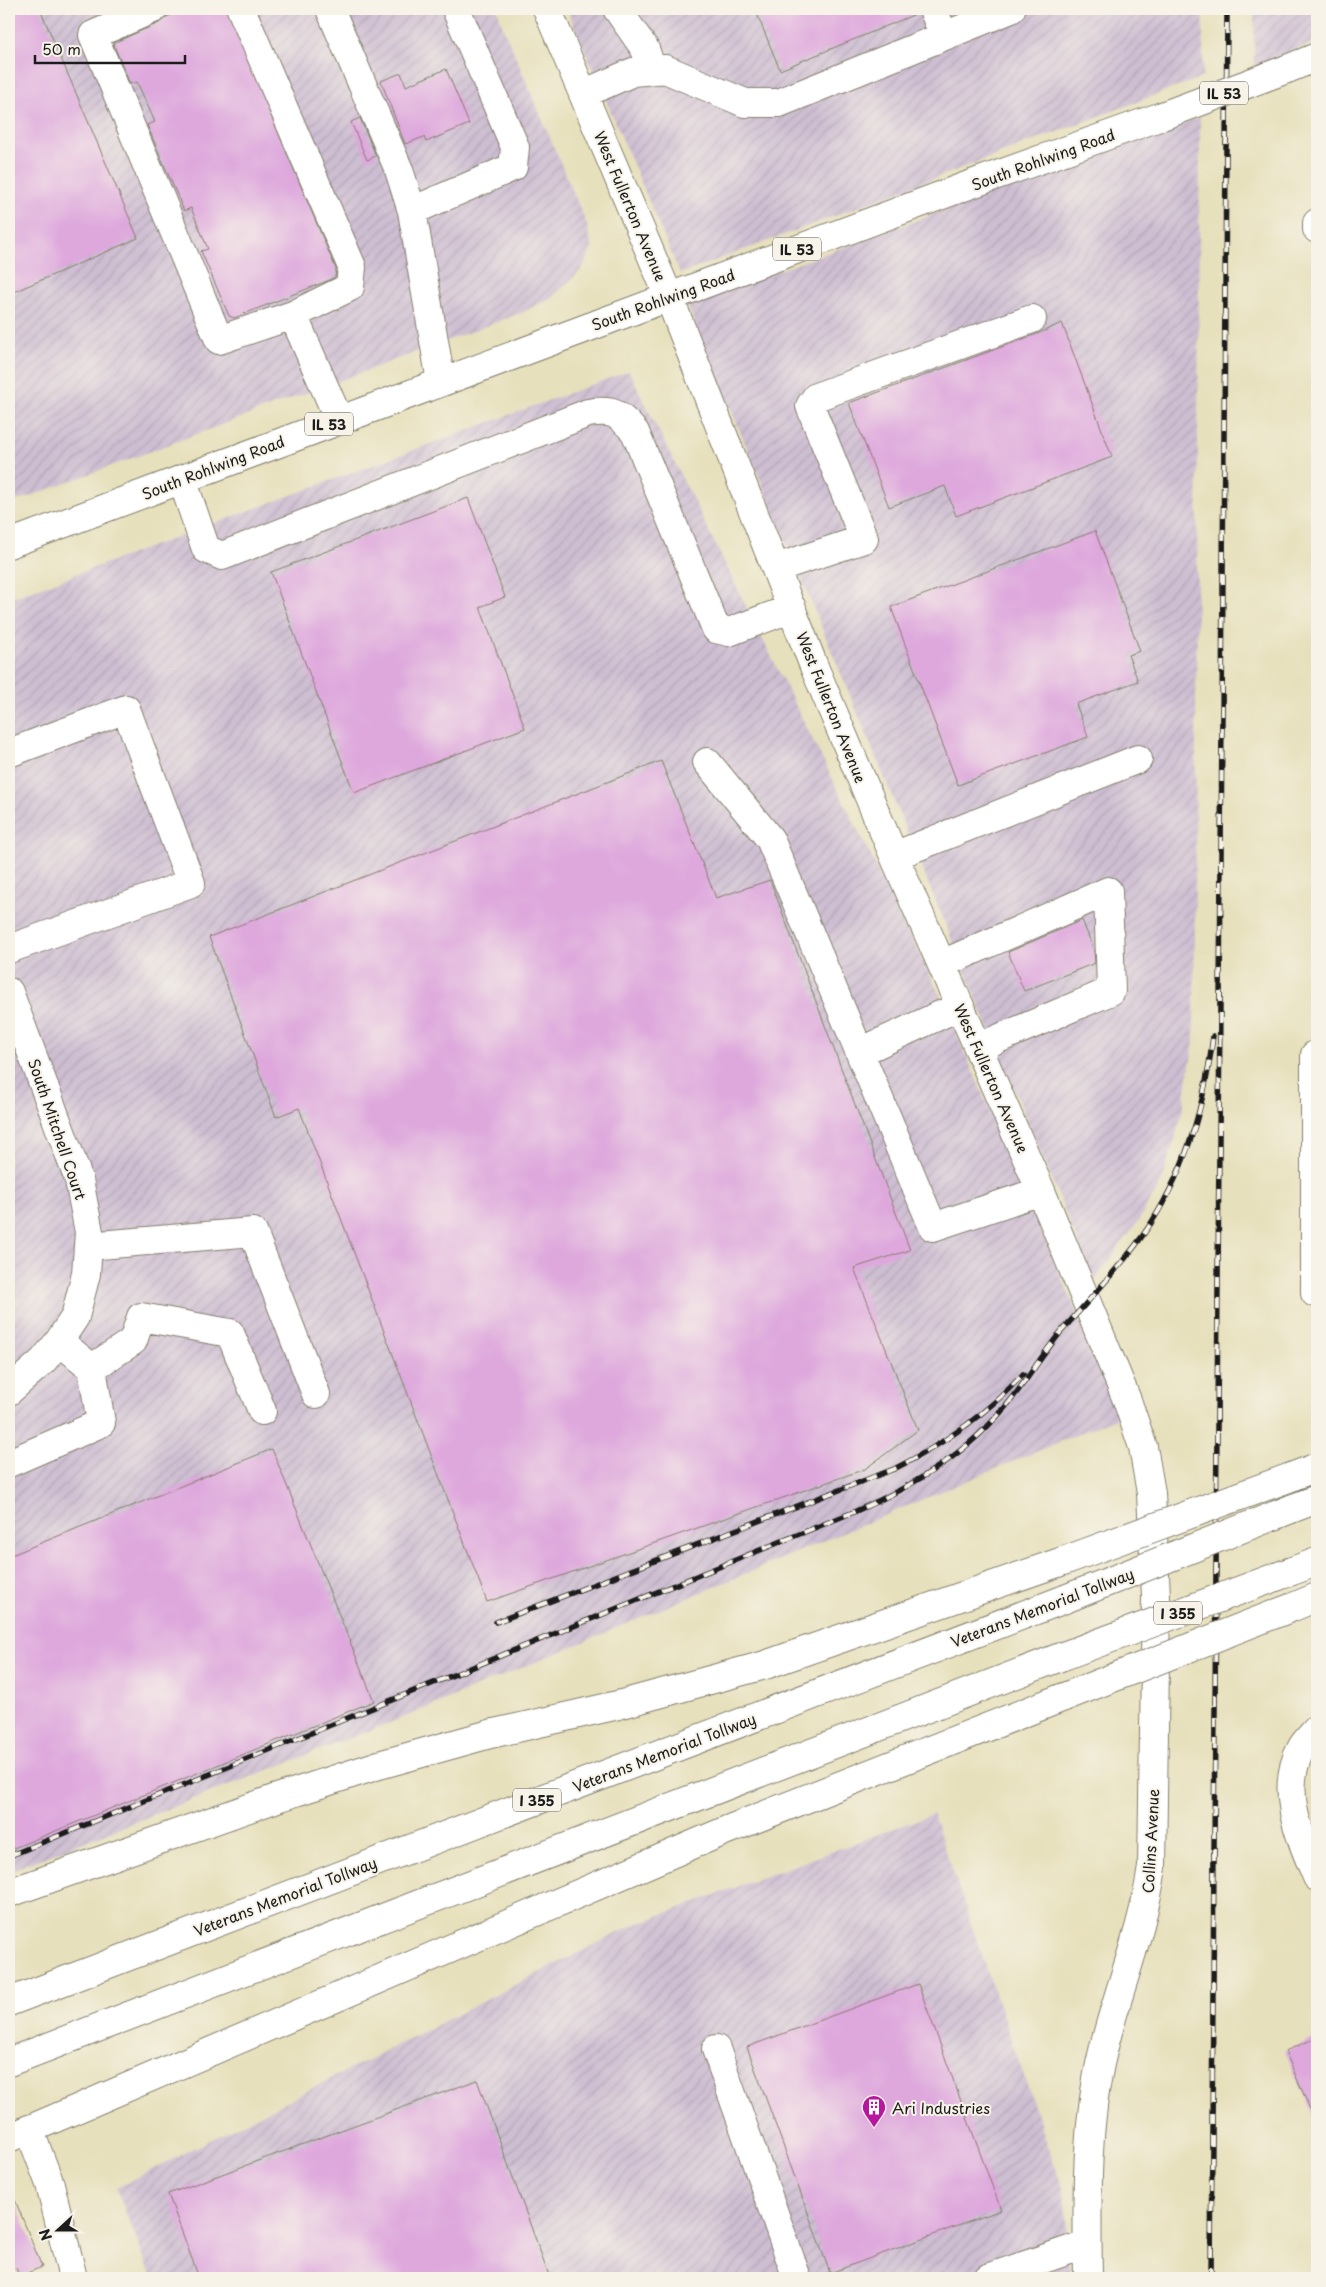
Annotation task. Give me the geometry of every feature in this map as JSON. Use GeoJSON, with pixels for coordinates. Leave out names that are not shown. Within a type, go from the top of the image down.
{"type":"FeatureCollection","features":[{"type":"Feature","properties":{"kind":"main road"},"geometry":{"type":"LineString","coordinates":[[154,9],[94,35],[218,340],[293,315],[350,287],[352,267],[241,9]]}},
{"type":"Feature","properties":{"kind":"main road"},"geometry":{"type":"LineString","coordinates":[[330,9],[399,170],[412,211],[441,382]]}},
{"type":"Feature","properties":{"kind":"main road"},"geometry":{"type":"LineString","coordinates":[[412,211],[513,167],[515,147],[456,9]]}},
{"type":"Feature","properties":{"kind":"main road","name":"West Fullerton Avenue"},"geometry":{"type":"LineString","coordinates":[[547,9],[669,297],[792,608],[894,856],[1042,1191],[1127,1400]]}},
{"type":"Feature","properties":{"kind":"main road"},"geometry":{"type":"LineString","coordinates":[[617,9],[644,50],[652,70]]}},
{"type":"Feature","properties":{"kind":"main road"},"geometry":{"type":"LineString","coordinates":[[933,9],[944,36]]}},
{"type":"Feature","properties":{"kind":"main road"},"geometry":{"type":"LineString","coordinates":[[583,94],[633,72],[665,69],[745,104],[778,103],[1003,10]]}},
{"type":"Feature","properties":{"kind":"main road","name":"South Rohlwing Road"},"geometry":{"type":"LineString","coordinates":[[9,544],[1317,57]]}},
{"type":"Feature","properties":{"kind":"main road"},"geometry":{"type":"LineString","coordinates":[[1317,223],[1317,229]]}},
{"type":"Feature","properties":{"kind":"main road"},"geometry":{"type":"LineString","coordinates":[[293,315],[339,420]]}},
{"type":"Feature","properties":{"kind":"main road"},"geometry":{"type":"LineString","coordinates":[[776,568],[864,539],[810,406],[816,398],[1032,318]]}},
{"type":"Feature","properties":{"kind":"main road"},"geometry":{"type":"LineString","coordinates":[[182,478],[206,550],[222,556],[588,413],[606,410],[621,416],[635,432],[716,630],[729,632],[792,608]]}},
{"type":"Feature","properties":{"kind":"main road"},"geometry":{"type":"LineString","coordinates":[[9,753],[126,709],[191,883],[9,949]]}},
{"type":"Feature","properties":{"kind":"main road"},"geometry":{"type":"LineString","coordinates":[[894,856],[1138,759]]}},
{"type":"Feature","properties":{"kind":"main road"},"geometry":{"type":"LineString","coordinates":[[707,762],[770,839],[933,1226],[1042,1191]]}},
{"type":"Feature","properties":{"kind":"main road"},"geometry":{"type":"LineString","coordinates":[[942,964],[1108,891],[1111,991],[979,1047]]}},
{"type":"Feature","properties":{"kind":"main road"},"geometry":{"type":"LineString","coordinates":[[860,1052],[960,1006]]}},
{"type":"Feature","properties":{"kind":"main road","name":"South Mitchell Court"},"geometry":{"type":"LineString","coordinates":[[9,1391],[26,1378],[59,1341],[74,1317],[86,1274],[89,1232],[79,1180],[12,1009]]}},
{"type":"Feature","properties":{"kind":"main road"},"geometry":{"type":"LineString","coordinates":[[1315,1292],[1316,1054]]}},
{"type":"Feature","properties":{"kind":"main road"},"geometry":{"type":"LineString","coordinates":[[88,1246],[253,1232],[316,1394]]}},
{"type":"Feature","properties":{"kind":"main road"},"geometry":{"type":"LineString","coordinates":[[92,1368],[133,1341],[141,1317],[230,1333],[262,1412]]}},
{"type":"Feature","properties":{"kind":"main road"},"geometry":{"type":"LineString","coordinates":[[9,1463],[101,1423],[92,1368],[59,1341]]}},
{"type":"Feature","properties":{"kind":"main road","name":"Collins Avenue"},"geometry":{"type":"LineString","coordinates":[[1088,2278],[1089,2148],[1094,2091],[1103,2050],[1147,1900],[1152,1867],[1156,1596],[1152,1493],[1143,1447],[1127,1400]]}},
{"type":"Feature","properties":{"kind":"main road"},"geometry":{"type":"LineString","coordinates":[[9,1893],[277,1798],[379,1765],[490,1734],[618,1705],[765,1665],[1066,1560],[1317,1467]]}},
{"type":"Feature","properties":{"kind":"main road","name":"Veterans Memorial Tollway"},"geometry":{"type":"LineString","coordinates":[[9,2002],[1065,1599],[1317,1499]]}},
{"type":"Feature","properties":{"kind":"main road","name":"I 355"},"geometry":{"type":"LineString","coordinates":[[9,2062],[1063,1656],[1305,1566]]}},
{"type":"Feature","properties":{"kind":"main road"},"geometry":{"type":"LineString","coordinates":[[73,2278],[50,2184],[19,2134],[727,1830],[1305,1602]]}},
{"type":"Feature","properties":{"kind":"main road"},"geometry":{"type":"LineString","coordinates":[[1310,1738],[1292,1784],[1292,1809],[1317,1877]]}},
{"type":"Feature","properties":{"kind":"main road"},"geometry":{"type":"LineString","coordinates":[[716,2049],[797,2278]]}},
{"type":"Feature","properties":{"kind":"main road"},"geometry":{"type":"LineString","coordinates":[[988,2278],[1087,2244]]}},
{"type":"Feature","properties":{"kind":"shaded area"},"geometry":{"type":"Polygon","coordinates":[[[9,9],[497,9],[587,225],[592,248],[581,270],[551,298],[521,313],[9,504],[9,9]]]}},
{"type":"Feature","properties":{"kind":"shaded area"},"geometry":{"type":"Polygon","coordinates":[[[567,9],[1203,9],[1203,77],[680,274],[567,9]]]}},
{"type":"Feature","properties":{"kind":"shaded area"},"geometry":{"type":"Polygon","coordinates":[[[1254,9],[1317,9],[1317,42],[1254,66],[1254,9]]]}},
{"type":"Feature","properties":{"kind":"shaded area"},"geometry":{"type":"Polygon","coordinates":[[[1200,117],[1194,1041],[1183,1109],[1163,1179],[1139,1220],[1094,1281],[687,304],[1200,117]]]}},
{"type":"Feature","properties":{"kind":"shaded area"},"geometry":{"type":"Polygon","coordinates":[[[629,371],[942,999],[1121,1416],[407,1716],[9,1871],[9,599],[629,371]]]}},
{"type":"Feature","properties":{"kind":"shaded area"},"geometry":{"type":"Polygon","coordinates":[[[933,1814],[1064,2192],[1070,2278],[152,2278],[116,2188],[631,1926],[933,1814]]]}},
{"type":"Feature","properties":{"kind":"building"},"geometry":{"type":"Polygon","coordinates":[[[9,9],[40,9],[138,238],[9,294],[9,9]]]}},
{"type":"Feature","properties":{"kind":"building"},"geometry":{"type":"Polygon","coordinates":[[[186,9],[226,9],[336,269],[335,277],[327,281],[234,318],[229,316],[201,251],[208,249],[191,208],[184,211],[147,125],[155,122],[137,82],[130,84],[113,43],[186,9]]]}},
{"type":"Feature","properties":{"kind":"building"},"geometry":{"type":"Polygon","coordinates":[[[755,9],[918,9],[918,13],[780,70],[755,9]]]}},
{"type":"Feature","properties":{"kind":"building"},"geometry":{"type":"Polygon","coordinates":[[[446,69],[469,124],[426,142],[424,137],[405,144],[381,81],[401,73],[406,86],[446,69]]]}},
{"type":"Feature","properties":{"kind":"building"},"geometry":{"type":"Polygon","coordinates":[[[360,118],[376,156],[367,160],[351,122],[360,118]]]}},
{"type":"Feature","properties":{"kind":"building"},"geometry":{"type":"Polygon","coordinates":[[[1062,323],[1112,457],[956,516],[945,486],[889,507],[849,403],[1037,334],[1062,323]]]}},
{"type":"Feature","properties":{"kind":"building"},"geometry":{"type":"Polygon","coordinates":[[[468,498],[505,597],[480,607],[525,728],[354,793],[271,572],[468,498]]]}},
{"type":"Feature","properties":{"kind":"building"},"geometry":{"type":"Polygon","coordinates":[[[1095,531],[1140,651],[1128,655],[1138,681],[1076,704],[1088,737],[958,785],[891,607],[1095,531]]]}},
{"type":"Feature","properties":{"kind":"building"},"geometry":{"type":"Polygon","coordinates":[[[661,761],[716,898],[770,880],[910,1250],[854,1268],[918,1430],[865,1469],[487,1602],[299,1108],[276,1117],[209,937],[661,761]]]}},
{"type":"Feature","properties":{"kind":"building"},"geometry":{"type":"Polygon","coordinates":[[[1082,920],[1094,950],[1095,963],[1024,991],[1008,952],[1082,920]]]}},
{"type":"Feature","properties":{"kind":"building"},"geometry":{"type":"Polygon","coordinates":[[[272,1449],[374,1701],[9,1850],[9,1556],[272,1449]]]}},
{"type":"Feature","properties":{"kind":"building","name":"Ari Industries"},"geometry":{"type":"Polygon","coordinates":[[[918,1984],[1001,2210],[830,2273],[747,2047],[918,1984]]]}},
{"type":"Feature","properties":{"kind":"building"},"geometry":{"type":"Polygon","coordinates":[[[1314,2039],[1317,2048],[1317,2125],[1285,2051],[1314,2039]]]}},
{"type":"Feature","properties":{"kind":"building"},"geometry":{"type":"Polygon","coordinates":[[[477,2080],[550,2278],[199,2278],[168,2194],[477,2080]]]}},
{"type":"Feature","properties":{"kind":"building"},"geometry":{"type":"Polygon","coordinates":[[[9,2185],[42,2267],[19,2276],[16,2268],[9,2271],[9,2185]]]}},
{"type":"Feature","properties":{"kind":"railway"},"geometry":{"type":"LineString","coordinates":[[1211,2278],[1227,9]]}},
{"type":"Feature","properties":{"kind":"railway"},"geometry":{"type":"LineString","coordinates":[[9,1856],[856,1511],[900,1490],[941,1465],[978,1436],[995,1419],[1060,1333],[1107,1280],[1151,1223],[1178,1173],[1197,1120],[1204,1092],[1213,1036]]}},
{"type":"Feature","properties":{"kind":"railway"},"geometry":{"type":"LineString","coordinates":[[496,1622],[894,1469],[929,1450],[963,1428],[1009,1389],[1023,1374]]}},
{"type":"Feature","properties":{"kind":"place","name":"Ari Industries"},"geometry":{"type":"Point","coordinates":[874,2128]}}]}
